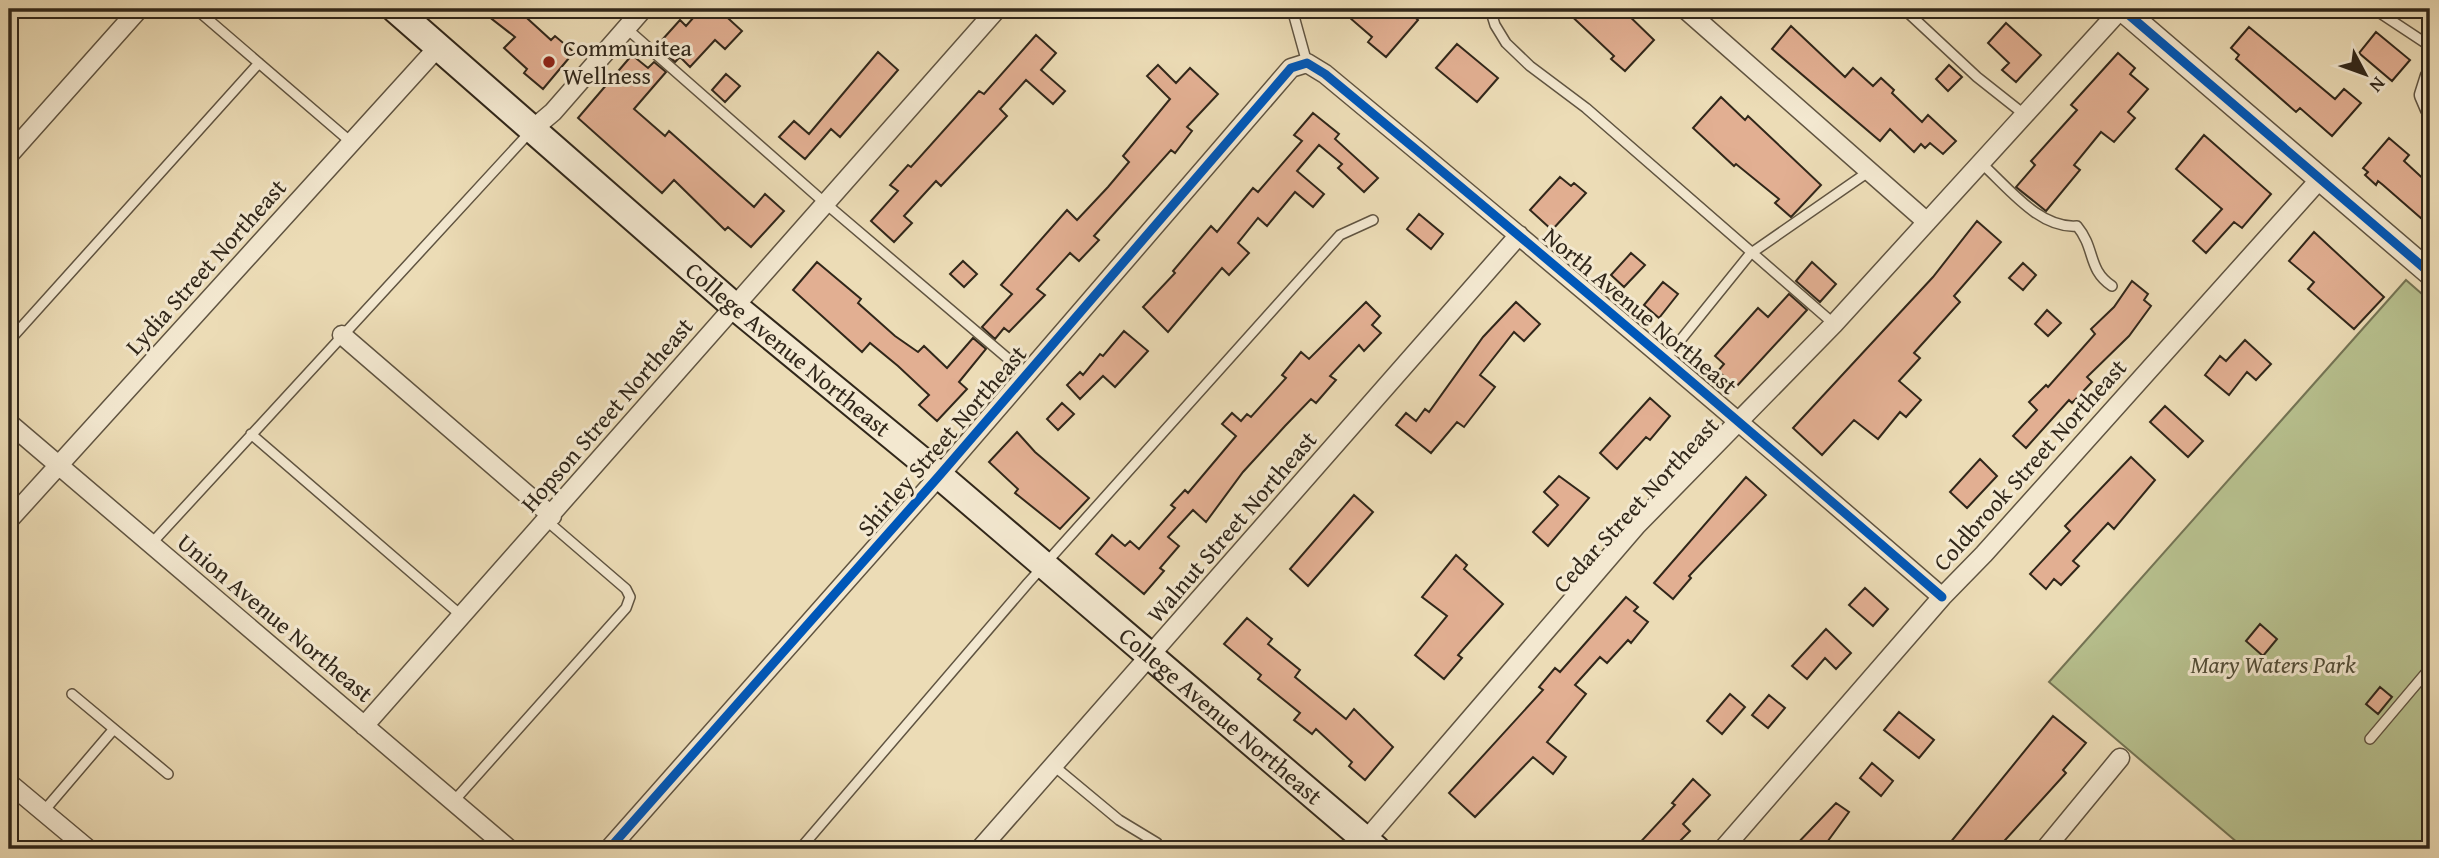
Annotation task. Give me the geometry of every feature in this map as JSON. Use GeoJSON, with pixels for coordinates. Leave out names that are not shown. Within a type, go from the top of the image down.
{"type":"FeatureCollection","features":[{"type":"Feature","properties":{"kind":"main road","name":"College Avenue Northeast"},"geometry":{"type":"LineString","coordinates":[[395,9],[734,306],[939,476],[1367,846]]}},
{"type":"Feature","properties":{"kind":"street"},"geometry":{"type":"LineString","coordinates":[[9,155],[139,9]]}},
{"type":"Feature","properties":{"kind":"street"},"geometry":{"type":"LineString","coordinates":[[534,128],[553,112],[643,9]]}},
{"type":"Feature","properties":{"kind":"street","name":"Hopson Street Northeast"},"geometry":{"type":"LineString","coordinates":[[364,726],[997,9]]}},
{"type":"Feature","properties":{"kind":"street"},"geometry":{"type":"LineString","coordinates":[[1685,9],[1927,222]]}},
{"type":"Feature","properties":{"kind":"street"},"geometry":{"type":"LineString","coordinates":[[2121,9],[2430,273]]}},
{"type":"Feature","properties":{"kind":"street","name":"Cedar Street Northeast"},"geometry":{"type":"LineString","coordinates":[[1367,846],[1637,525],[1834,324],[2121,9]]}},
{"type":"Feature","properties":{"kind":"street","name":"Lydia Street Northeast"},"geometry":{"type":"LineString","coordinates":[[9,520],[439,46]]}},
{"type":"Feature","properties":{"kind":"street","name":"North Avenue Northeast"},"geometry":{"type":"LineString","coordinates":[[1307,63],[1325,74],[1520,235],[1942,597]]}},
{"type":"Feature","properties":{"kind":"street","name":"Shirley Street Northeast"},"geometry":{"type":"LineString","coordinates":[[609,849],[939,476],[1291,68],[1307,63]]}},
{"type":"Feature","properties":{"kind":"street"},"geometry":{"type":"LineString","coordinates":[[2430,76],[2424,94],[2430,109]]}},
{"type":"Feature","properties":{"kind":"street","name":"Coldbrook Street Northeast"},"geometry":{"type":"LineString","coordinates":[[1723,849],[1942,597],[1984,554],[2320,179]]}},
{"type":"Feature","properties":{"kind":"street","name":"Walnut Street Northeast"},"geometry":{"type":"LineString","coordinates":[[980,849],[1520,235]]}},
{"type":"Feature","properties":{"kind":"street"},"geometry":{"type":"LineString","coordinates":[[342,335],[550,518]]}},
{"type":"Feature","properties":{"kind":"street","name":"Union Avenue Northeast"},"geometry":{"type":"LineString","coordinates":[[9,423],[509,849]]}},
{"type":"Feature","properties":{"kind":"street"},"geometry":{"type":"LineString","coordinates":[[2045,849],[2120,758]]}},
{"type":"Feature","properties":{"kind":"street"},"geometry":{"type":"LineString","coordinates":[[9,783],[88,849]]}},
{"type":"Feature","properties":{"kind":"lane"},"geometry":{"type":"LineString","coordinates":[[196,9],[352,143]]}},
{"type":"Feature","properties":{"kind":"lane"},"geometry":{"type":"LineString","coordinates":[[1292,9],[1307,63]]}},
{"type":"Feature","properties":{"kind":"lane"},"geometry":{"type":"LineString","coordinates":[[1490,9],[1495,25],[1506,43],[1586,108],[1750,254],[1834,324]]}},
{"type":"Feature","properties":{"kind":"lane"},"geometry":{"type":"LineString","coordinates":[[1700,22],[1715,9]]}},
{"type":"Feature","properties":{"kind":"lane"},"geometry":{"type":"LineString","coordinates":[[1904,9],[1977,77],[2025,115]]}},
{"type":"Feature","properties":{"kind":"lane"},"geometry":{"type":"LineString","coordinates":[[2374,9],[2430,46]]}},
{"type":"Feature","properties":{"kind":"lane"},"geometry":{"type":"LineString","coordinates":[[626,27],[825,203],[1027,374]]}},
{"type":"Feature","properties":{"kind":"lane"},"geometry":{"type":"LineString","coordinates":[[9,341],[258,63]]}},
{"type":"Feature","properties":{"kind":"lane"},"geometry":{"type":"LineString","coordinates":[[151,544],[534,128]]}},
{"type":"Feature","properties":{"kind":"lane"},"geometry":{"type":"LineString","coordinates":[[1981,163],[2045,220],[2063,227],[2077,226],[2088,239],[2098,276],[2112,286]]}},
{"type":"Feature","properties":{"kind":"lane"},"geometry":{"type":"LineString","coordinates":[[1666,358],[1750,254],[1871,170]]}},
{"type":"Feature","properties":{"kind":"lane"},"geometry":{"type":"LineString","coordinates":[[800,849],[1043,565],[1340,235],[1373,220]]}},
{"type":"Feature","properties":{"kind":"lane"},"geometry":{"type":"LineString","coordinates":[[251,434],[463,617]]}},
{"type":"Feature","properties":{"kind":"lane"},"geometry":{"type":"LineString","coordinates":[[453,802],[626,608],[630,597],[626,589],[550,518]]}},
{"type":"Feature","properties":{"kind":"lane"},"geometry":{"type":"LineString","coordinates":[[2370,739],[2430,668]]}},
{"type":"Feature","properties":{"kind":"lane"},"geometry":{"type":"LineString","coordinates":[[72,694],[168,774]]}},
{"type":"Feature","properties":{"kind":"lane"},"geometry":{"type":"LineString","coordinates":[[43,812],[113,730]]}},
{"type":"Feature","properties":{"kind":"lane"},"geometry":{"type":"LineString","coordinates":[[1054,766],[1119,820],[1157,843]]}},
{"type":"Feature","properties":{"kind":"green space","name":"Mary Waters Park"},"geometry":{"type":"Polygon","coordinates":[[[2406,280],[2430,301],[2430,849],[2245,849],[2049,682],[2406,280]]]}},
{"type":"Feature","properties":{"kind":"building"},"geometry":{"type":"Polygon","coordinates":[[[479,9],[517,9],[551,40],[555,36],[574,52],[543,89],[524,73],[527,69],[504,48],[515,37],[479,9]]]}},
{"type":"Feature","properties":{"kind":"building"},"geometry":{"type":"Polygon","coordinates":[[[701,9],[718,9],[742,31],[725,49],[715,40],[690,67],[680,57],[675,62],[663,51],[668,45],[662,40],[680,20],[686,26],[701,9]]]}},
{"type":"Feature","properties":{"kind":"building"},"geometry":{"type":"Polygon","coordinates":[[[1358,9],[1406,9],[1418,20],[1386,57],[1368,42],[1372,37],[1350,18],[1358,9]]]}},
{"type":"Feature","properties":{"kind":"building"},"geometry":{"type":"Polygon","coordinates":[[[1564,9],[1622,9],[1654,40],[1625,71],[1611,59],[1614,56],[1564,9]]]}},
{"type":"Feature","properties":{"kind":"building"},"geometry":{"type":"Polygon","coordinates":[[[2006,23],[2041,55],[2016,82],[2002,70],[2009,63],[1988,43],[2006,23]]]}},
{"type":"Feature","properties":{"kind":"building"},"geometry":{"type":"Polygon","coordinates":[[[1791,26],[1845,77],[1853,68],[1873,86],[1881,78],[1894,90],[1892,93],[1922,122],[1928,115],[1956,141],[1943,154],[1930,143],[1925,148],[1921,144],[1914,152],[1890,129],[1880,141],[1772,49],[1791,26]]]}},
{"type":"Feature","properties":{"kind":"building"},"geometry":{"type":"Polygon","coordinates":[[[2249,27],[2335,99],[2344,89],[2361,103],[2332,136],[2300,108],[2296,112],[2236,59],[2239,55],[2231,48],[2249,27]]]}},
{"type":"Feature","properties":{"kind":"building"},"geometry":{"type":"Polygon","coordinates":[[[2376,32],[2410,60],[2392,81],[2359,53],[2376,32]]]}},
{"type":"Feature","properties":{"kind":"building"},"geometry":{"type":"Polygon","coordinates":[[[1036,35],[1056,53],[1041,70],[1065,91],[1053,104],[1026,80],[1000,109],[1007,116],[941,186],[936,181],[904,216],[912,223],[894,242],[871,221],[898,191],[890,185],[908,165],[911,167],[979,91],[984,94],[1036,35]]]}},
{"type":"Feature","properties":{"kind":"building"},"geometry":{"type":"Polygon","coordinates":[[[1457,44],[1498,78],[1477,102],[1436,68],[1457,44]]]}},
{"type":"Feature","properties":{"kind":"building"},"geometry":{"type":"Polygon","coordinates":[[[878,52],[898,70],[840,137],[831,129],[805,159],[779,137],[794,121],[809,134],[878,52]]]}},
{"type":"Feature","properties":{"kind":"building"},"geometry":{"type":"Polygon","coordinates":[[[2118,53],[2135,68],[2130,74],[2148,89],[2128,112],[2135,118],[2114,142],[2101,132],[2074,165],[2080,170],[2046,211],[2016,187],[2035,165],[2031,161],[2077,110],[2071,105],[2118,53]]]}},
{"type":"Feature","properties":{"kind":"building"},"geometry":{"type":"Polygon","coordinates":[[[632,55],[648,68],[654,62],[666,72],[634,109],[665,136],[669,131],[754,207],[765,194],[784,211],[751,247],[728,227],[725,230],[674,180],[662,193],[578,118],[632,55]]]}},
{"type":"Feature","properties":{"kind":"building"},"geometry":{"type":"Polygon","coordinates":[[[1158,65],[1176,83],[1190,68],[1218,94],[1187,127],[1192,131],[1175,153],[1171,150],[1094,236],[1099,240],[1079,261],[1070,253],[1037,289],[1045,295],[1009,332],[1004,328],[995,339],[982,327],[1012,294],[1001,285],[1067,210],[1077,220],[1108,187],[1129,162],[1123,156],[1170,99],[1147,76],[1158,65]]]}},
{"type":"Feature","properties":{"kind":"building"},"geometry":{"type":"Polygon","coordinates":[[[1949,65],[1962,77],[1948,91],[1936,79],[1949,65]]]}},
{"type":"Feature","properties":{"kind":"building"},"geometry":{"type":"Polygon","coordinates":[[[726,74],[740,86],[725,102],[712,90],[726,74]]]}},
{"type":"Feature","properties":{"kind":"building"},"geometry":{"type":"Polygon","coordinates":[[[1721,97],[1745,120],[1748,116],[1821,185],[1791,217],[1775,203],[1779,199],[1736,164],[1734,166],[1693,128],[1721,97]]]}},
{"type":"Feature","properties":{"kind":"building"},"geometry":{"type":"Polygon","coordinates":[[[1313,113],[1339,134],[1335,139],[1378,178],[1364,192],[1338,168],[1342,164],[1319,145],[1297,171],[1324,194],[1313,207],[1295,192],[1267,226],[1258,218],[1238,243],[1249,253],[1229,275],[1222,268],[1168,332],[1143,307],[1175,273],[1173,271],[1211,226],[1217,232],[1253,188],[1258,192],[1302,141],[1294,135],[1313,113]]]}},
{"type":"Feature","properties":{"kind":"building"},"geometry":{"type":"Polygon","coordinates":[[[2204,135],[2271,194],[2242,228],[2234,222],[2206,253],[2193,241],[2222,209],[2176,169],[2204,135]]]}},
{"type":"Feature","properties":{"kind":"building"},"geometry":{"type":"Polygon","coordinates":[[[2389,138],[2409,155],[2404,161],[2430,185],[2430,226],[2378,181],[2376,185],[2365,175],[2368,172],[2363,168],[2389,138]]]}},
{"type":"Feature","properties":{"kind":"building"},"geometry":{"type":"Polygon","coordinates":[[[1560,177],[1571,186],[1574,183],[1586,193],[1552,230],[1530,210],[1560,177]]]}},
{"type":"Feature","properties":{"kind":"building"},"geometry":{"type":"Polygon","coordinates":[[[1419,214],[1443,234],[1431,249],[1407,229],[1419,214]]]}},
{"type":"Feature","properties":{"kind":"building"},"geometry":{"type":"Polygon","coordinates":[[[1977,221],[2001,242],[1954,296],[1960,302],[1914,353],[1920,358],[1899,381],[1921,400],[1906,417],[1900,412],[1878,439],[1854,420],[1822,455],[1793,428],[1933,277],[1977,221]]]}},
{"type":"Feature","properties":{"kind":"building"},"geometry":{"type":"Polygon","coordinates":[[[2314,232],[2384,297],[2354,329],[2308,289],[2314,282],[2289,261],[2314,232]]]}},
{"type":"Feature","properties":{"kind":"building"},"geometry":{"type":"Polygon","coordinates":[[[1631,253],[1645,265],[1624,287],[1611,275],[1631,253]]]}},
{"type":"Feature","properties":{"kind":"building"},"geometry":{"type":"Polygon","coordinates":[[[963,261],[977,274],[964,287],[950,274],[963,261]]]}},
{"type":"Feature","properties":{"kind":"building"},"geometry":{"type":"Polygon","coordinates":[[[817,262],[861,299],[858,303],[895,336],[918,352],[924,346],[947,368],[973,338],[986,349],[959,382],[967,389],[937,421],[919,405],[929,395],[898,366],[870,343],[862,352],[793,290],[817,262]]]}},
{"type":"Feature","properties":{"kind":"building"},"geometry":{"type":"Polygon","coordinates":[[[1812,262],[1836,284],[1820,302],[1796,281],[1812,262]]]}},
{"type":"Feature","properties":{"kind":"building"},"geometry":{"type":"Polygon","coordinates":[[[2023,263],[2036,275],[2023,290],[2009,278],[2023,263]]]}},
{"type":"Feature","properties":{"kind":"building"},"geometry":{"type":"Polygon","coordinates":[[[2132,281],[2148,294],[2144,300],[2151,306],[2129,336],[2087,377],[2092,382],[2072,403],[2069,400],[2026,448],[2013,436],[2037,410],[2029,402],[2046,385],[2048,387],[2095,334],[2091,329],[2114,307],[2132,281]]]}},
{"type":"Feature","properties":{"kind":"building"},"geometry":{"type":"Polygon","coordinates":[[[1663,282],[1678,294],[1659,318],[1644,305],[1663,282]]]}},
{"type":"Feature","properties":{"kind":"building"},"geometry":{"type":"Polygon","coordinates":[[[1789,294],[1807,310],[1736,387],[1718,371],[1724,364],[1715,356],[1758,308],[1768,317],[1789,294]]]}},
{"type":"Feature","properties":{"kind":"building"},"geometry":{"type":"Polygon","coordinates":[[[1366,302],[1380,316],[1372,325],[1381,333],[1364,351],[1359,345],[1330,376],[1336,380],[1316,403],[1311,399],[1285,426],[1243,472],[1206,522],[1193,510],[1168,537],[1179,546],[1160,568],[1164,571],[1144,594],[1096,554],[1112,535],[1125,546],[1130,541],[1139,549],[1175,508],[1171,505],[1185,490],[1188,493],[1236,436],[1222,424],[1232,413],[1241,421],[1247,414],[1251,417],[1286,378],[1282,375],[1301,352],[1309,359],[1366,302]]]}},
{"type":"Feature","properties":{"kind":"building"},"geometry":{"type":"Polygon","coordinates":[[[1516,302],[1540,324],[1524,341],[1514,332],[1480,375],[1495,387],[1464,427],[1457,422],[1431,453],[1396,425],[1406,413],[1416,421],[1425,409],[1429,412],[1483,337],[1516,302]]]}},
{"type":"Feature","properties":{"kind":"building"},"geometry":{"type":"Polygon","coordinates":[[[2047,310],[2061,323],[2048,336],[2035,324],[2047,310]]]}},
{"type":"Feature","properties":{"kind":"building"},"geometry":{"type":"Polygon","coordinates":[[[1124,331],[1148,351],[1115,387],[1103,376],[1080,399],[1067,385],[1080,372],[1083,375],[1124,331]]]}},
{"type":"Feature","properties":{"kind":"building"},"geometry":{"type":"Polygon","coordinates":[[[2245,340],[2271,364],[2256,380],[2247,372],[2229,395],[2205,375],[2220,356],[2226,361],[2245,340]]]}},
{"type":"Feature","properties":{"kind":"building"},"geometry":{"type":"Polygon","coordinates":[[[1650,398],[1670,416],[1650,440],[1646,437],[1617,469],[1600,453],[1650,398]]]}},
{"type":"Feature","properties":{"kind":"building"},"geometry":{"type":"Polygon","coordinates":[[[1062,403],[1074,414],[1058,430],[1047,419],[1062,403]]]}},
{"type":"Feature","properties":{"kind":"building"},"geometry":{"type":"Polygon","coordinates":[[[2165,406],[2203,441],[2188,457],[2150,422],[2165,406]]]}},
{"type":"Feature","properties":{"kind":"building"},"geometry":{"type":"Polygon","coordinates":[[[1017,432],[1035,452],[1089,498],[1060,529],[1015,493],[1018,489],[989,462],[1017,432]]]}},
{"type":"Feature","properties":{"kind":"building"},"geometry":{"type":"Polygon","coordinates":[[[2131,457],[2155,480],[2114,529],[2108,523],[2073,561],[2079,566],[2061,585],[2054,579],[2046,589],[2030,574],[2070,531],[2065,526],[2131,457]]]}},
{"type":"Feature","properties":{"kind":"building"},"geometry":{"type":"Polygon","coordinates":[[[1980,459],[1997,476],[1967,508],[1950,492],[1980,459]]]}},
{"type":"Feature","properties":{"kind":"building"},"geometry":{"type":"Polygon","coordinates":[[[1559,476],[1589,498],[1548,546],[1533,532],[1558,505],[1544,492],[1559,476]]]}},
{"type":"Feature","properties":{"kind":"building"},"geometry":{"type":"Polygon","coordinates":[[[1746,477],[1766,495],[1689,576],[1691,578],[1673,599],[1654,583],[1746,477]]]}},
{"type":"Feature","properties":{"kind":"building"},"geometry":{"type":"Polygon","coordinates":[[[1354,495],[1373,512],[1308,586],[1290,569],[1354,495]]]}},
{"type":"Feature","properties":{"kind":"building"},"geometry":{"type":"Polygon","coordinates":[[[1456,555],[1467,565],[1464,569],[1503,604],[1458,655],[1462,658],[1444,679],[1415,655],[1447,616],[1422,597],[1456,555]]]}},
{"type":"Feature","properties":{"kind":"building"},"geometry":{"type":"Polygon","coordinates":[[[1865,588],[1888,609],[1873,626],[1849,605],[1865,588]]]}},
{"type":"Feature","properties":{"kind":"building"},"geometry":{"type":"Polygon","coordinates":[[[1626,597],[1638,607],[1634,611],[1648,622],[1631,643],[1628,640],[1607,663],[1600,657],[1575,685],[1586,694],[1547,742],[1566,757],[1553,774],[1533,757],[1475,817],[1449,793],[1543,690],[1539,687],[1555,668],[1560,672],[1626,597]]]}},
{"type":"Feature","properties":{"kind":"building"},"geometry":{"type":"Polygon","coordinates":[[[1247,618],[1272,639],[1268,644],[1300,670],[1295,677],[1346,719],[1354,709],[1393,747],[1365,780],[1349,766],[1352,762],[1316,729],[1312,734],[1294,720],[1300,713],[1258,679],[1261,675],[1224,644],[1247,618]]]}},
{"type":"Feature","properties":{"kind":"building"},"geometry":{"type":"Polygon","coordinates":[[[2260,624],[2277,639],[2263,656],[2246,641],[2260,624]]]}},
{"type":"Feature","properties":{"kind":"building"},"geometry":{"type":"Polygon","coordinates":[[[1826,629],[1851,653],[1836,669],[1825,658],[1807,679],[1792,666],[1826,629]]]}},
{"type":"Feature","properties":{"kind":"building"},"geometry":{"type":"Polygon","coordinates":[[[2380,687],[2392,697],[2378,714],[2366,704],[2380,687]]]}},
{"type":"Feature","properties":{"kind":"building"},"geometry":{"type":"Polygon","coordinates":[[[1730,694],[1745,707],[1722,734],[1707,721],[1730,694]]]}},
{"type":"Feature","properties":{"kind":"building"},"geometry":{"type":"Polygon","coordinates":[[[1769,695],[1785,708],[1768,728],[1752,715],[1769,695]]]}},
{"type":"Feature","properties":{"kind":"building"},"geometry":{"type":"Polygon","coordinates":[[[1899,712],[1934,740],[1919,758],[1884,730],[1899,712]]]}},
{"type":"Feature","properties":{"kind":"building"},"geometry":{"type":"Polygon","coordinates":[[[2053,716],[2086,743],[2063,770],[2066,773],[1997,849],[1945,849],[2053,716]]]}},
{"type":"Feature","properties":{"kind":"building"},"geometry":{"type":"Polygon","coordinates":[[[1872,763],[1893,781],[1881,796],[1860,778],[1872,763]]]}},
{"type":"Feature","properties":{"kind":"building"},"geometry":{"type":"Polygon","coordinates":[[[1693,779],[1710,795],[1683,824],[1690,831],[1672,849],[1634,849],[1675,805],[1672,803],[1693,779]]]}},
{"type":"Feature","properties":{"kind":"building"},"geometry":{"type":"Polygon","coordinates":[[[1836,803],[1849,812],[1822,849],[1792,849],[1836,803]]]}},
{"type":"Feature","properties":{"kind":"cycle path"},"geometry":{"type":"LineString","coordinates":[[2122,9],[2430,273]]}},
{"type":"Feature","properties":{"kind":"cycle path"},"geometry":{"type":"LineString","coordinates":[[609,849],[939,476],[1291,68],[1307,63],[1325,74],[1558,268],[1942,597]]}},
{"type":"Feature","properties":{"kind":"place","name":"Communitea Wellness"},"geometry":{"type":"Point","coordinates":[549,62]}}]}
